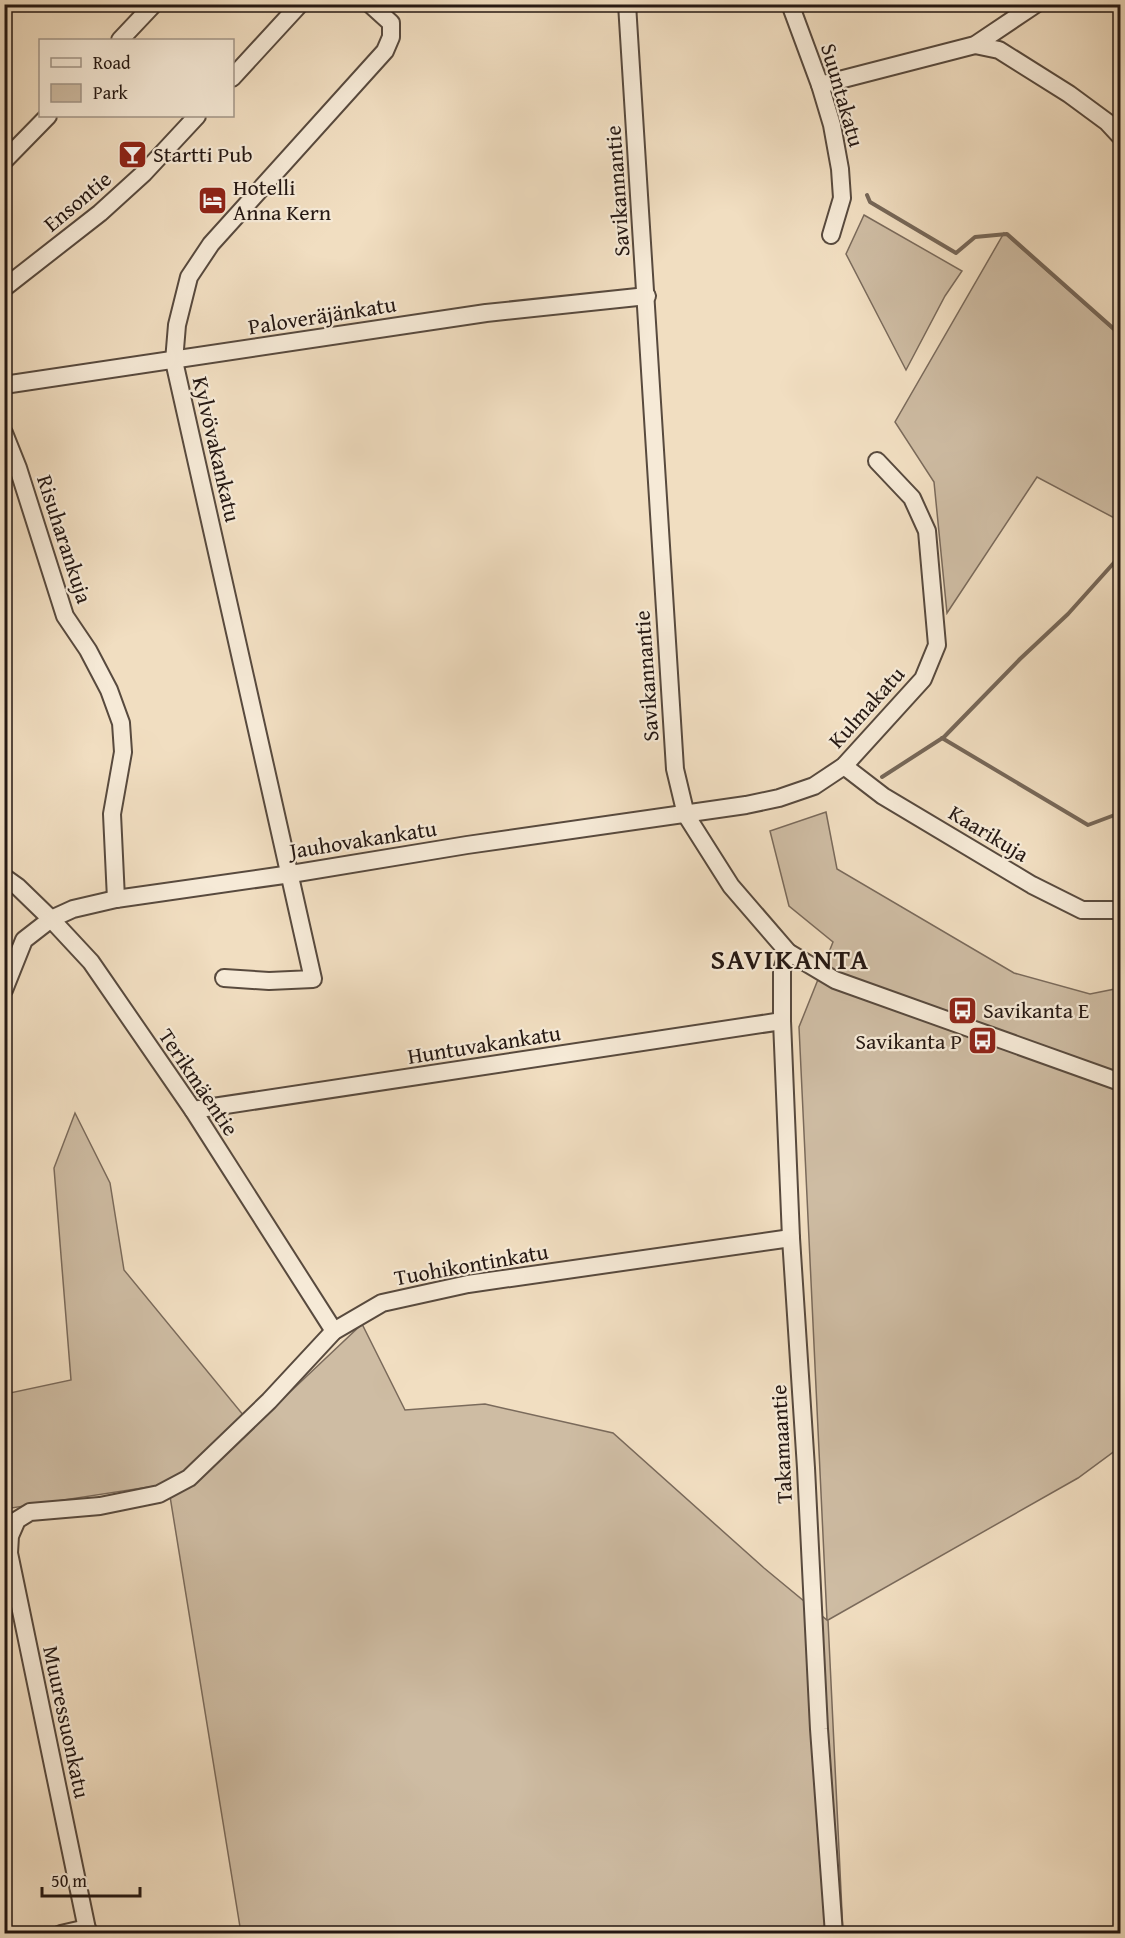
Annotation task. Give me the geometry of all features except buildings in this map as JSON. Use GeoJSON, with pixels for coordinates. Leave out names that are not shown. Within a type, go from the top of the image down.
{"type":"FeatureCollection","features":[{"type":"Feature","properties":{"kind":"street"},"geometry":{"type":"LineString","coordinates":[[121,39],[154,4]]}},
{"type":"Feature","properties":{"kind":"street"},"geometry":{"type":"LineString","coordinates":[[234,76],[300,4]]}},
{"type":"Feature","properties":{"kind":"street","name":"Kylvövakankatu"},"geometry":{"type":"LineString","coordinates":[[224,978],[269,981],[313,979],[174,361],[177,325],[189,277],[211,244],[385,51],[391,37],[391,23],[370,4]]}},
{"type":"Feature","properties":{"kind":"street","name":"Savikannantie"},"geometry":{"type":"LineString","coordinates":[[627,4],[675,769],[686,815],[732,885],[788,952],[835,980],[1120,1082]]}},
{"type":"Feature","properties":{"kind":"street","name":"Suuntakatu"},"geometry":{"type":"LineString","coordinates":[[790,4],[820,85],[832,125],[840,169],[842,198],[831,235]]}},
{"type":"Feature","properties":{"kind":"street"},"geometry":{"type":"LineString","coordinates":[[820,85],[975,45],[1036,4]]}},
{"type":"Feature","properties":{"kind":"street"},"geometry":{"type":"LineString","coordinates":[[975,45],[999,50],[1069,94],[1107,122],[1120,136]]}},
{"type":"Feature","properties":{"kind":"street"},"geometry":{"type":"LineString","coordinates":[[4,161],[47,117]]}},
{"type":"Feature","properties":{"kind":"street","name":"Ensontie"},"geometry":{"type":"LineString","coordinates":[[4,288],[100,213],[144,173],[197,117]]}},
{"type":"Feature","properties":{"kind":"street","name":"Paloveräjänkatu"},"geometry":{"type":"LineString","coordinates":[[4,385],[486,313],[647,296]]}},
{"type":"Feature","properties":{"kind":"street","name":"Risuharankuja"},"geometry":{"type":"LineString","coordinates":[[4,433],[18,468],[65,616],[88,650],[109,690],[121,723],[123,752],[112,814],[116,899]]}},
{"type":"Feature","properties":{"kind":"street","name":"Kulmakatu"},"geometry":{"type":"LineString","coordinates":[[686,815],[779,798],[814,786],[844,766],[923,679],[937,645],[927,531],[912,498],[878,461]]}},
{"type":"Feature","properties":{"kind":"street","name":"Kaarikuja"},"geometry":{"type":"LineString","coordinates":[[844,766],[883,796],[1032,885],[1082,910],[1120,910]]}},
{"type":"Feature","properties":{"kind":"street","name":"Jauhovakankatu"},"geometry":{"type":"LineString","coordinates":[[4,990],[24,940],[51,919],[73,909],[116,899],[291,874],[467,845],[686,815]]}},
{"type":"Feature","properties":{"kind":"street","name":"Terikmäentie"},"geometry":{"type":"LineString","coordinates":[[4,877],[18,887],[51,919],[91,962],[192,1110],[334,1331]]}},
{"type":"Feature","properties":{"kind":"street","name":"Takamaantie"},"geometry":{"type":"LineString","coordinates":[[788,952],[782,970],[782,1021],[791,1238],[806,1468],[819,1729],[834,1934]]}},
{"type":"Feature","properties":{"kind":"street","name":"Huntuvakankatu"},"geometry":{"type":"LineString","coordinates":[[192,1110],[782,1021]]}},
{"type":"Feature","properties":{"kind":"street","name":"Tuohikontinkatu"},"geometry":{"type":"LineString","coordinates":[[18,1520],[30,1512],[100,1506],[159,1494],[189,1478],[269,1401],[334,1331],[382,1303],[468,1284],[791,1238]]}},
{"type":"Feature","properties":{"kind":"street","name":"Muuressuonkatu"},"geometry":{"type":"LineString","coordinates":[[18,1520],[10,1536],[9,1553],[87,1931]]}},
{"type":"Feature","properties":{"kind":"street"},"geometry":{"type":"LineString","coordinates":[[61,1934],[87,1931]]}},
{"type":"Feature","properties":{"kind":"green space"},"geometry":{"type":"Polygon","coordinates":[[[864,215],[962,271],[945,296],[906,370],[846,254],[864,215]]]}},
{"type":"Feature","properties":{"kind":"green space"},"geometry":{"type":"Polygon","coordinates":[[[1004,233],[1120,336],[1120,521],[1037,477],[947,613],[934,482],[895,422],[1004,233]]]}},
{"type":"Feature","properties":{"kind":"green space"},"geometry":{"type":"Polygon","coordinates":[[[826,812],[837,869],[1014,973],[1090,994],[1120,988],[1120,1447],[1078,1478],[828,1620],[843,1933],[241,1933],[168,1484],[5,1509],[5,1394],[71,1380],[54,1168],[75,1113],[110,1183],[124,1270],[253,1427],[362,1324],[405,1410],[485,1404],[613,1433],[764,1568],[827,1620],[799,1027],[833,942],[789,906],[770,831],[826,812]]]}},
{"type":"Feature","properties":{"kind":"waterway"},"geometry":{"type":"LineString","coordinates":[[867,195],[870,202],[956,253],[975,237],[1007,234],[1114,329],[1120,337]]}},
{"type":"Feature","properties":{"kind":"waterway"},"geometry":{"type":"LineString","coordinates":[[882,777],[944,737],[1020,659],[1068,614],[1120,556]]}},
{"type":"Feature","properties":{"kind":"waterway"},"geometry":{"type":"LineString","coordinates":[[1120,577],[1118,669],[1120,700]]}},
{"type":"Feature","properties":{"kind":"waterway"},"geometry":{"type":"LineString","coordinates":[[942,738],[1088,825],[1120,813]]}},
{"type":"Feature","properties":{"kind":"place","name":"Startti Pub"},"geometry":{"type":"Point","coordinates":[132,154]}},
{"type":"Feature","properties":{"kind":"place","name":"Hotelli Anna Kern"},"geometry":{"type":"Point","coordinates":[212,200]}},
{"type":"Feature","properties":{"kind":"place","name":"Savikanta E"},"geometry":{"type":"Point","coordinates":[962,1010]}},
{"type":"Feature","properties":{"kind":"place","name":"Savikanta P"},"geometry":{"type":"Point","coordinates":[983,1041]}},
{"type":"Feature","properties":{"kind":"district","name":"SAVIKANTA"},"geometry":{"type":"Point","coordinates":[790,958]}}]}
